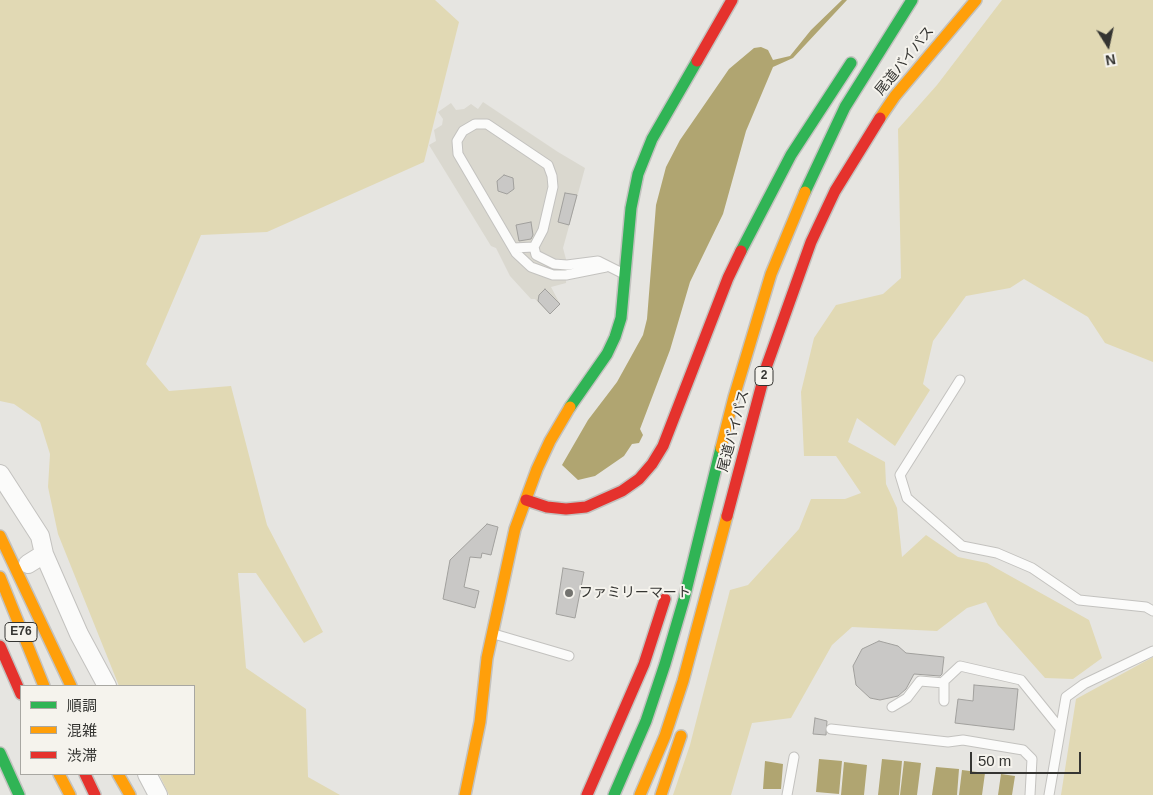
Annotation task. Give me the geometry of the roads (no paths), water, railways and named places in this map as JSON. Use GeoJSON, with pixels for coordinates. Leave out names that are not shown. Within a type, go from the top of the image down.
{"type":"FeatureCollection","features":[{"type":"Feature","properties":{"kind":"main road"},"geometry":{"type":"LineString","coordinates":[[466,730],[487,658],[506,563],[515,529],[536,469],[550,441],[606,354],[621,318],[631,208],[638,174],[648,148],[732,0]]}},
{"type":"Feature","properties":{"kind":"main road","name":"尾道バイパス"},"geometry":{"type":"LineString","coordinates":[[614,795],[646,720],[665,664],[684,599],[734,397],[771,274],[792,219],[845,107],[912,0]]}},
{"type":"Feature","properties":{"kind":"main road","name":"尾道バイパス"},"geometry":{"type":"LineString","coordinates":[[640,795],[664,736],[683,681],[767,365],[787,304],[811,242],[835,191],[863,143],[895,96],[976,0]]}},
{"type":"Feature","properties":{"kind":"main road"},"geometry":{"type":"LineString","coordinates":[[526,500],[547,507],[566,509],[586,507],[622,491],[639,479],[652,464],[674,419],[728,278],[756,219],[791,155],[859,52]]}},
{"type":"Feature","properties":{"kind":"main road"},"geometry":{"type":"LineString","coordinates":[[753,292],[784,213],[811,161],[845,107]]}},
{"type":"Feature","properties":{"kind":"main road"},"geometry":{"type":"LineString","coordinates":[[690,522],[737,346]]}},
{"type":"Feature","properties":{"kind":"main road"},"geometry":{"type":"LineString","coordinates":[[706,641],[751,427]]}},
{"type":"Feature","properties":{"kind":"main road"},"geometry":{"type":"LineString","coordinates":[[0,536],[70,685]]}},
{"type":"Feature","properties":{"kind":"main road","name":"E76"},"geometry":{"type":"LineString","coordinates":[[0,577],[44,685]]}},
{"type":"Feature","properties":{"kind":"main road"},"geometry":{"type":"LineString","coordinates":[[588,795],[644,664],[669,588]]}},
{"type":"Feature","properties":{"kind":"main road","name":"E76"},"geometry":{"type":"LineString","coordinates":[[0,646],[20,692]]}},
{"type":"Feature","properties":{"kind":"main road"},"geometry":{"type":"LineString","coordinates":[[465,795],[480,722],[487,658]]}},
{"type":"Feature","properties":{"kind":"main road"},"geometry":{"type":"LineString","coordinates":[[661,795],[685,725]]}},
{"type":"Feature","properties":{"kind":"main road"},"geometry":{"type":"LineString","coordinates":[[0,753],[19,795]]}},
{"type":"Feature","properties":{"kind":"main road"},"geometry":{"type":"LineString","coordinates":[[60,775],[70,795]]}},
{"type":"Feature","properties":{"kind":"main road"},"geometry":{"type":"LineString","coordinates":[[85,775],[95,795]]}},
{"type":"Feature","properties":{"kind":"main road"},"geometry":{"type":"LineString","coordinates":[[119,775],[130,795]]}},
{"type":"Feature","properties":{"kind":"street"},"geometry":{"type":"LineString","coordinates":[[0,474],[40,536],[44,554],[79,634],[106,685]]}},
{"type":"Feature","properties":{"kind":"street"},"geometry":{"type":"LineString","coordinates":[[28,564],[44,554]]}},
{"type":"Feature","properties":{"kind":"street"},"geometry":{"type":"LineString","coordinates":[[148,775],[158,795]]}},
{"type":"Feature","properties":{"kind":"lane"},"geometry":{"type":"LineString","coordinates":[[606,266],[566,275],[553,275],[531,267],[514,248],[458,154],[458,141],[463,131],[475,124],[487,124],[548,165],[553,187],[543,230],[534,247],[536,255],[554,264],[598,261],[625,274]]}},
{"type":"Feature","properties":{"kind":"lane"},"geometry":{"type":"LineString","coordinates":[[514,248],[534,247]]}},
{"type":"Feature","properties":{"kind":"lane"},"geometry":{"type":"LineString","coordinates":[[960,380],[900,475],[907,498],[962,546],[997,552],[1032,568],[1079,600],[1146,606],[1153,611]]}},
{"type":"Feature","properties":{"kind":"lane"},"geometry":{"type":"LineString","coordinates":[[492,633],[569,656]]}},
{"type":"Feature","properties":{"kind":"lane"},"geometry":{"type":"LineString","coordinates":[[1049,795],[1059,727],[1066,697],[1084,684],[1153,652]]}},
{"type":"Feature","properties":{"kind":"lane"},"geometry":{"type":"LineString","coordinates":[[944,701],[944,683],[960,666],[1020,680],[1059,727]]}},
{"type":"Feature","properties":{"kind":"lane"},"geometry":{"type":"LineString","coordinates":[[892,707],[907,698],[920,681],[944,683]]}},
{"type":"Feature","properties":{"kind":"lane"},"geometry":{"type":"LineString","coordinates":[[831,729],[948,742],[963,740],[1023,750],[1032,759],[1030,795]]}},
{"type":"Feature","properties":{"kind":"lane"},"geometry":{"type":"LineString","coordinates":[[787,795],[794,757]]}},
{"type":"Feature","properties":{"kind":"place","name":"ファミリーマート"},"geometry":{"type":"Point","coordinates":[569,593]}}]}
